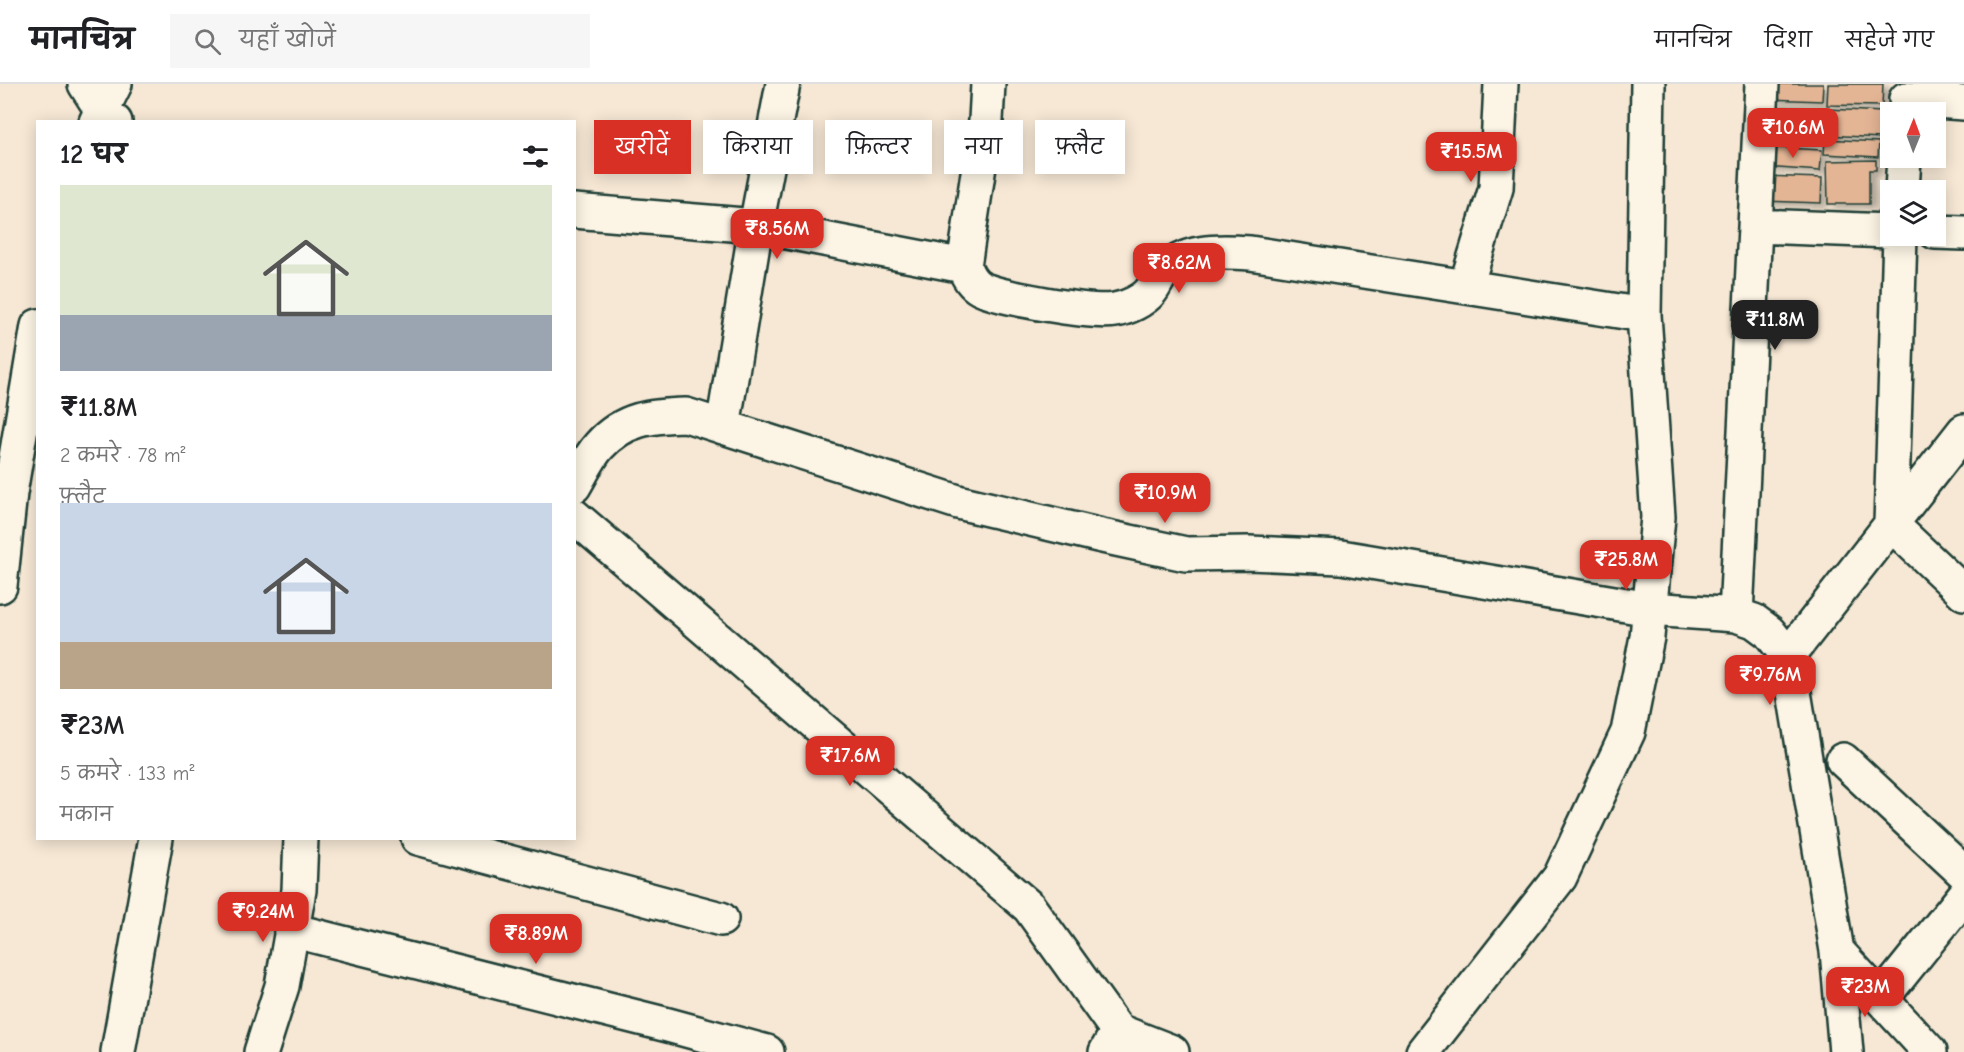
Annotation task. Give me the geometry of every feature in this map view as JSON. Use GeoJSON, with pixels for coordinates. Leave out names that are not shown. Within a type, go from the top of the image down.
{"type":"FeatureCollection","features":[{"type":"Feature","properties":{"kind":"street"},"geometry":{"type":"LineString","coordinates":[[723,427],[756,226],[783,84]]}},
{"type":"Feature","properties":{"kind":"street"},"geometry":{"type":"LineString","coordinates":[[988,84],[986,120],[964,266],[973,283],[980,288],[1083,310],[1114,310],[1133,304],[1150,293],[1161,275],[1175,264],[1194,254],[1225,251],[1644,315]]}},
{"type":"Feature","properties":{"kind":"street"},"geometry":{"type":"LineString","coordinates":[[1466,286],[1496,188],[1501,84]]}},
{"type":"Feature","properties":{"kind":"street"},"geometry":{"type":"LineString","coordinates":[[1424,1052],[1560,877],[1629,732],[1647,637],[1658,518],[1644,315],[1648,84]]}},
{"type":"Feature","properties":{"kind":"street"},"geometry":{"type":"LineString","coordinates":[[1737,615],[1762,84]]}},
{"type":"Feature","properties":{"kind":"street"},"geometry":{"type":"LineString","coordinates":[[1906,99],[1964,103]]}},
{"type":"Feature","properties":{"kind":"street"},"geometry":{"type":"LineString","coordinates":[[576,211],[756,226],[964,266]]}},
{"type":"Feature","properties":{"kind":"street"},"geometry":{"type":"LineString","coordinates":[[1756,226],[1880,231]]}},
{"type":"Feature","properties":{"kind":"street"},"geometry":{"type":"LineString","coordinates":[[1946,232],[1964,233]]}},
{"type":"Feature","properties":{"kind":"street"},"geometry":{"type":"LineString","coordinates":[[1900,246],[1891,524],[1964,593]]}},
{"type":"Feature","properties":{"kind":"street"},"geometry":{"type":"LineString","coordinates":[[0,586],[10,493],[11,420],[36,346]]}},
{"type":"Feature","properties":{"kind":"street"},"geometry":{"type":"LineString","coordinates":[[576,483],[599,446],[622,426],[652,416],[686,415],[958,502],[1186,554],[1249,553],[1341,557],[1650,609],[1737,615],[1754,621],[1769,632],[1788,656],[1837,951],[1846,1052]]}},
{"type":"Feature","properties":{"kind":"street"},"geometry":{"type":"LineString","coordinates":[[1788,656],[1964,431]]}},
{"type":"Feature","properties":{"kind":"street"},"geometry":{"type":"LineString","coordinates":[[576,518],[1029,907],[1119,1045],[1172,1052]]}},
{"type":"Feature","properties":{"kind":"street"},"geometry":{"type":"LineString","coordinates":[[1843,760],[1964,873]]}},
{"type":"Feature","properties":{"kind":"street"},"geometry":{"type":"LineString","coordinates":[[118,1052],[156,840]]}},
{"type":"Feature","properties":{"kind":"street"},"geometry":{"type":"LineString","coordinates":[[261,1052],[282,986],[298,890],[301,840]]}},
{"type":"Feature","properties":{"kind":"street"},"geometry":{"type":"LineString","coordinates":[[425,840],[721,919]]}},
{"type":"Feature","properties":{"kind":"street"},"geometry":{"type":"LineString","coordinates":[[1882,998],[1964,896]]}},
{"type":"Feature","properties":{"kind":"street"},"geometry":{"type":"LineString","coordinates":[[291,930],[767,1052]]}},
{"type":"Feature","properties":{"kind":"street"},"geometry":{"type":"LineString","coordinates":[[1837,951],[1930,1052]]}},
{"type":"Feature","properties":{"kind":"building"},"geometry":{"type":"Polygon","coordinates":[[[1769,84],[1823,84],[1822,101],[1768,99],[1769,84]]]}},
{"type":"Feature","properties":{"kind":"building"},"geometry":{"type":"Polygon","coordinates":[[[1828,84],[1883,84],[1880,106],[1827,105],[1828,84]]]}},
{"type":"Feature","properties":{"kind":"building"},"geometry":{"type":"Polygon","coordinates":[[[1770,107],[1821,108],[1821,132],[1769,130],[1770,107]]]}},
{"type":"Feature","properties":{"kind":"building"},"geometry":{"type":"Polygon","coordinates":[[[1828,109],[1880,112],[1880,138],[1827,135],[1828,109]]]}},
{"type":"Feature","properties":{"kind":"building"},"geometry":{"type":"Polygon","coordinates":[[[1825,139],[1879,142],[1878,157],[1824,154],[1825,139]]]}},
{"type":"Feature","properties":{"kind":"building"},"geometry":{"type":"Polygon","coordinates":[[[1766,147],[1822,150],[1820,171],[1765,167],[1766,147]]]}},
{"type":"Feature","properties":{"kind":"building"},"geometry":{"type":"Polygon","coordinates":[[[1876,160],[1876,170],[1869,170],[1869,204],[1828,204],[1827,161],[1876,160]]]}},
{"type":"Feature","properties":{"kind":"building"},"geometry":{"type":"Polygon","coordinates":[[[1764,176],[1822,178],[1821,203],[1763,201],[1764,176]]]}}]}
